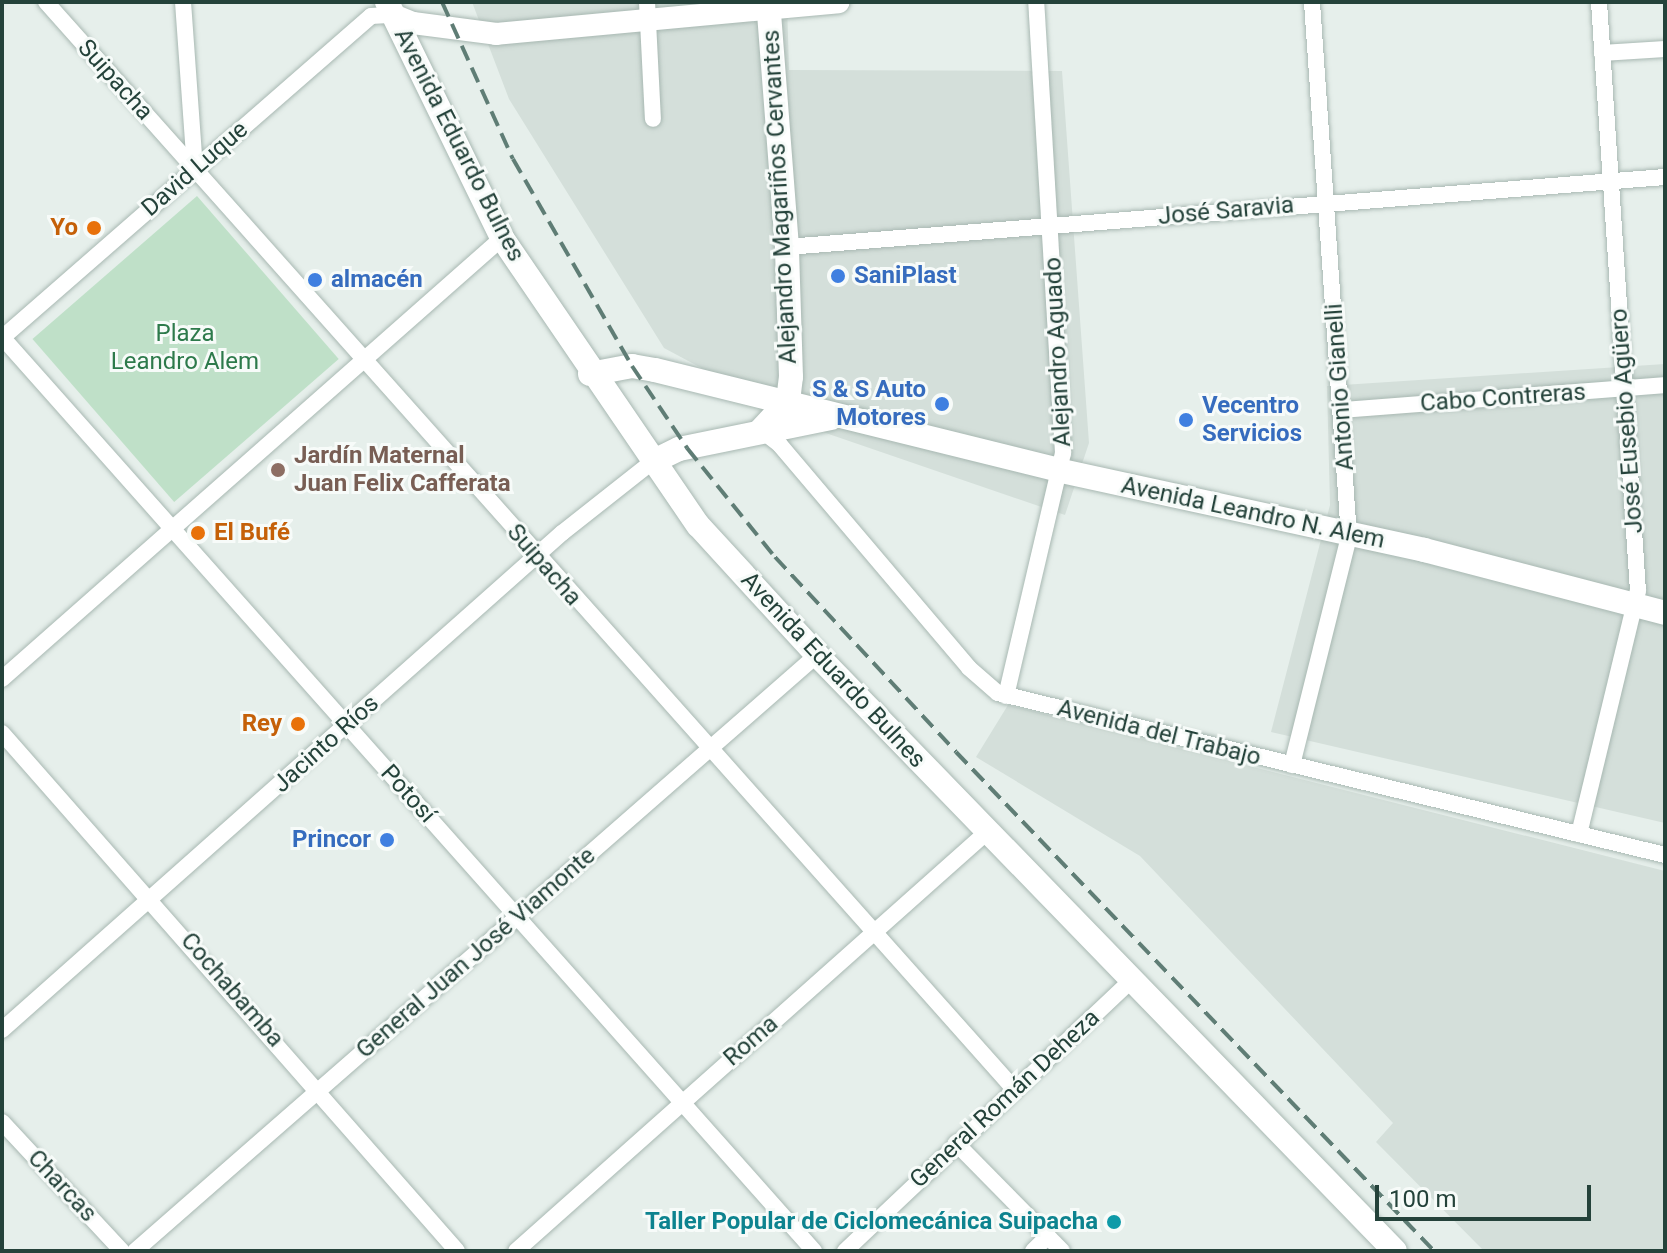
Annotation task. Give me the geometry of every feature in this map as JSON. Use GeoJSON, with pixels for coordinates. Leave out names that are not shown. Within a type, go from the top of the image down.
{"type":"FeatureCollection","features":[{"type":"Feature","properties":{"kind":"main road","name":"Alejandro Magariños Cervantes"},"geometry":{"type":"LineString","coordinates":[[768,5],[787,247],[788,401]]}},
{"type":"Feature","properties":{"kind":"main road","name":"Avenida Eduardo Bulnes"},"geometry":{"type":"LineString","coordinates":[[390,9],[502,238],[590,374],[698,525],[817,655],[1395,1251]]}},
{"type":"Feature","properties":{"kind":"main road","name":"Avenida Leandro N. Alem"},"geometry":{"type":"LineString","coordinates":[[590,374],[632,366],[788,401],[839,418],[1062,471],[1349,537],[1424,550],[1665,613]]}},
{"type":"Feature","properties":{"kind":"main road"},"geometry":{"type":"LineString","coordinates":[[761,430],[788,401]]}},
{"type":"Feature","properties":{"kind":"main road","name":"Avenida Leandro N. Alem"},"geometry":{"type":"LineString","coordinates":[[652,462],[679,449],[761,430],[839,418]]}},
{"type":"Feature","properties":{"kind":"street","name":"Suipacha"},"geometry":{"type":"LineString","coordinates":[[46,2],[708,750],[1015,1090]]}},
{"type":"Feature","properties":{"kind":"street"},"geometry":{"type":"LineString","coordinates":[[183,2],[195,169]]}},
{"type":"Feature","properties":{"kind":"street"},"geometry":{"type":"LineString","coordinates":[[390,9],[413,23],[496,34],[647,11],[839,2]]}},
{"type":"Feature","properties":{"kind":"street","name":"Alejandro Aguado"},"geometry":{"type":"LineString","coordinates":[[1006,696],[1062,471],[1052,225],[1036,2]]}},
{"type":"Feature","properties":{"kind":"street","name":"Antonio Gianelli"},"geometry":{"type":"LineString","coordinates":[[1292,765],[1349,537],[1312,2]]}},
{"type":"Feature","properties":{"kind":"street","name":"José Eusebio Agüero"},"geometry":{"type":"LineString","coordinates":[[1579,834],[1637,606],[1599,2]]}},
{"type":"Feature","properties":{"kind":"street","name":"David Luque"},"geometry":{"type":"LineString","coordinates":[[2,337],[371,16],[390,9]]}},
{"type":"Feature","properties":{"kind":"street"},"geometry":{"type":"LineString","coordinates":[[647,11],[653,119]]}},
{"type":"Feature","properties":{"kind":"street"},"geometry":{"type":"LineString","coordinates":[[1602,53],[1665,49]]}},
{"type":"Feature","properties":{"kind":"street","name":"José Saravia"},"geometry":{"type":"LineString","coordinates":[[787,247],[1665,177]]}},
{"type":"Feature","properties":{"kind":"street"},"geometry":{"type":"LineString","coordinates":[[2,679],[502,238]]}},
{"type":"Feature","properties":{"kind":"street","name":"Potosí"},"geometry":{"type":"LineString","coordinates":[[2,337],[814,1251]]}},
{"type":"Feature","properties":{"kind":"street","name":"Cabo Contreras"},"geometry":{"type":"LineString","coordinates":[[1342,410],[1665,385]]}},
{"type":"Feature","properties":{"kind":"street","name":"Avenida del Trabajo"},"geometry":{"type":"LineString","coordinates":[[761,430],[780,445],[969,668],[1006,696],[1665,855]]}},
{"type":"Feature","properties":{"kind":"street","name":"Jacinto Ríos"},"geometry":{"type":"LineString","coordinates":[[2,1030],[536,556],[652,462]]}},
{"type":"Feature","properties":{"kind":"street","name":"General Juan José Viamonte"},"geometry":{"type":"LineString","coordinates":[[135,1251],[817,655]]}},
{"type":"Feature","properties":{"kind":"street","name":"Cochabamba"},"geometry":{"type":"LineString","coordinates":[[2,733],[153,899],[457,1251]]}},
{"type":"Feature","properties":{"kind":"street","name":"Roma"},"geometry":{"type":"LineString","coordinates":[[516,1251],[987,832]]}},
{"type":"Feature","properties":{"kind":"street","name":"General Román Deheza"},"geometry":{"type":"LineString","coordinates":[[845,1251],[1131,981]]}},
{"type":"Feature","properties":{"kind":"street","name":"Charcas"},"geometry":{"type":"LineString","coordinates":[[2,1122],[122,1251]]}},
{"type":"Feature","properties":{"kind":"street"},"geometry":{"type":"LineString","coordinates":[[956,1143],[1062,1251]]}},
{"type":"Feature","properties":{"kind":"street"},"geometry":{"type":"LineString","coordinates":[[1033,1251],[1048,1236]]}},
{"type":"Feature","properties":{"kind":"shaded area"},"geometry":{"type":"Polygon","coordinates":[[[472,2],[787,2],[789,70],[1062,71],[1089,443],[1065,515],[817,430],[664,348],[509,99],[472,2]]]}},
{"type":"Feature","properties":{"kind":"shaded area"},"geometry":{"type":"Polygon","coordinates":[[[1665,364],[1665,823],[1271,732],[1330,505],[1327,386],[1665,364]]]}},
{"type":"Feature","properties":{"kind":"shaded area"},"geometry":{"type":"Polygon","coordinates":[[[1008,705],[1665,871],[1665,1251],[1484,1251],[1376,1142],[1393,1123],[1140,856],[976,757],[1008,705]]]}},
{"type":"Feature","properties":{"kind":"green space","name":"Plaza Leandro Alem"},"geometry":{"type":"Polygon","coordinates":[[[197,196],[339,359],[174,502],[32,339],[197,196]]]}},
{"type":"Feature","properties":{"kind":"railway"},"geometry":{"type":"LineString","coordinates":[[442,2],[513,159],[632,366],[687,448],[775,557],[956,752],[1434,1251]]}},
{"type":"Feature","properties":{"kind":"place","name":"Yo"},"geometry":{"type":"Point","coordinates":[94,228]}},
{"type":"Feature","properties":{"kind":"place","name":"SaniPlast"},"geometry":{"type":"Point","coordinates":[838,276]}},
{"type":"Feature","properties":{"kind":"place","name":"almacén"},"geometry":{"type":"Point","coordinates":[315,280]}},
{"type":"Feature","properties":{"kind":"place","name":"S & S Auto Motores"},"geometry":{"type":"Point","coordinates":[942,404]}},
{"type":"Feature","properties":{"kind":"place","name":"Vecentro Servicios"},"geometry":{"type":"Point","coordinates":[1186,420]}},
{"type":"Feature","properties":{"kind":"place","name":"Jardín Maternal Juan Felix Cafferata"},"geometry":{"type":"Point","coordinates":[278,470]}},
{"type":"Feature","properties":{"kind":"place","name":"El Bufé"},"geometry":{"type":"Point","coordinates":[198,533]}},
{"type":"Feature","properties":{"kind":"place","name":"Rey"},"geometry":{"type":"Point","coordinates":[298,724]}},
{"type":"Feature","properties":{"kind":"place","name":"Princor"},"geometry":{"type":"Point","coordinates":[387,840]}},
{"type":"Feature","properties":{"kind":"place","name":"Taller Popular de Ciclomecánica Suipacha"},"geometry":{"type":"Point","coordinates":[1114,1222]}}]}
